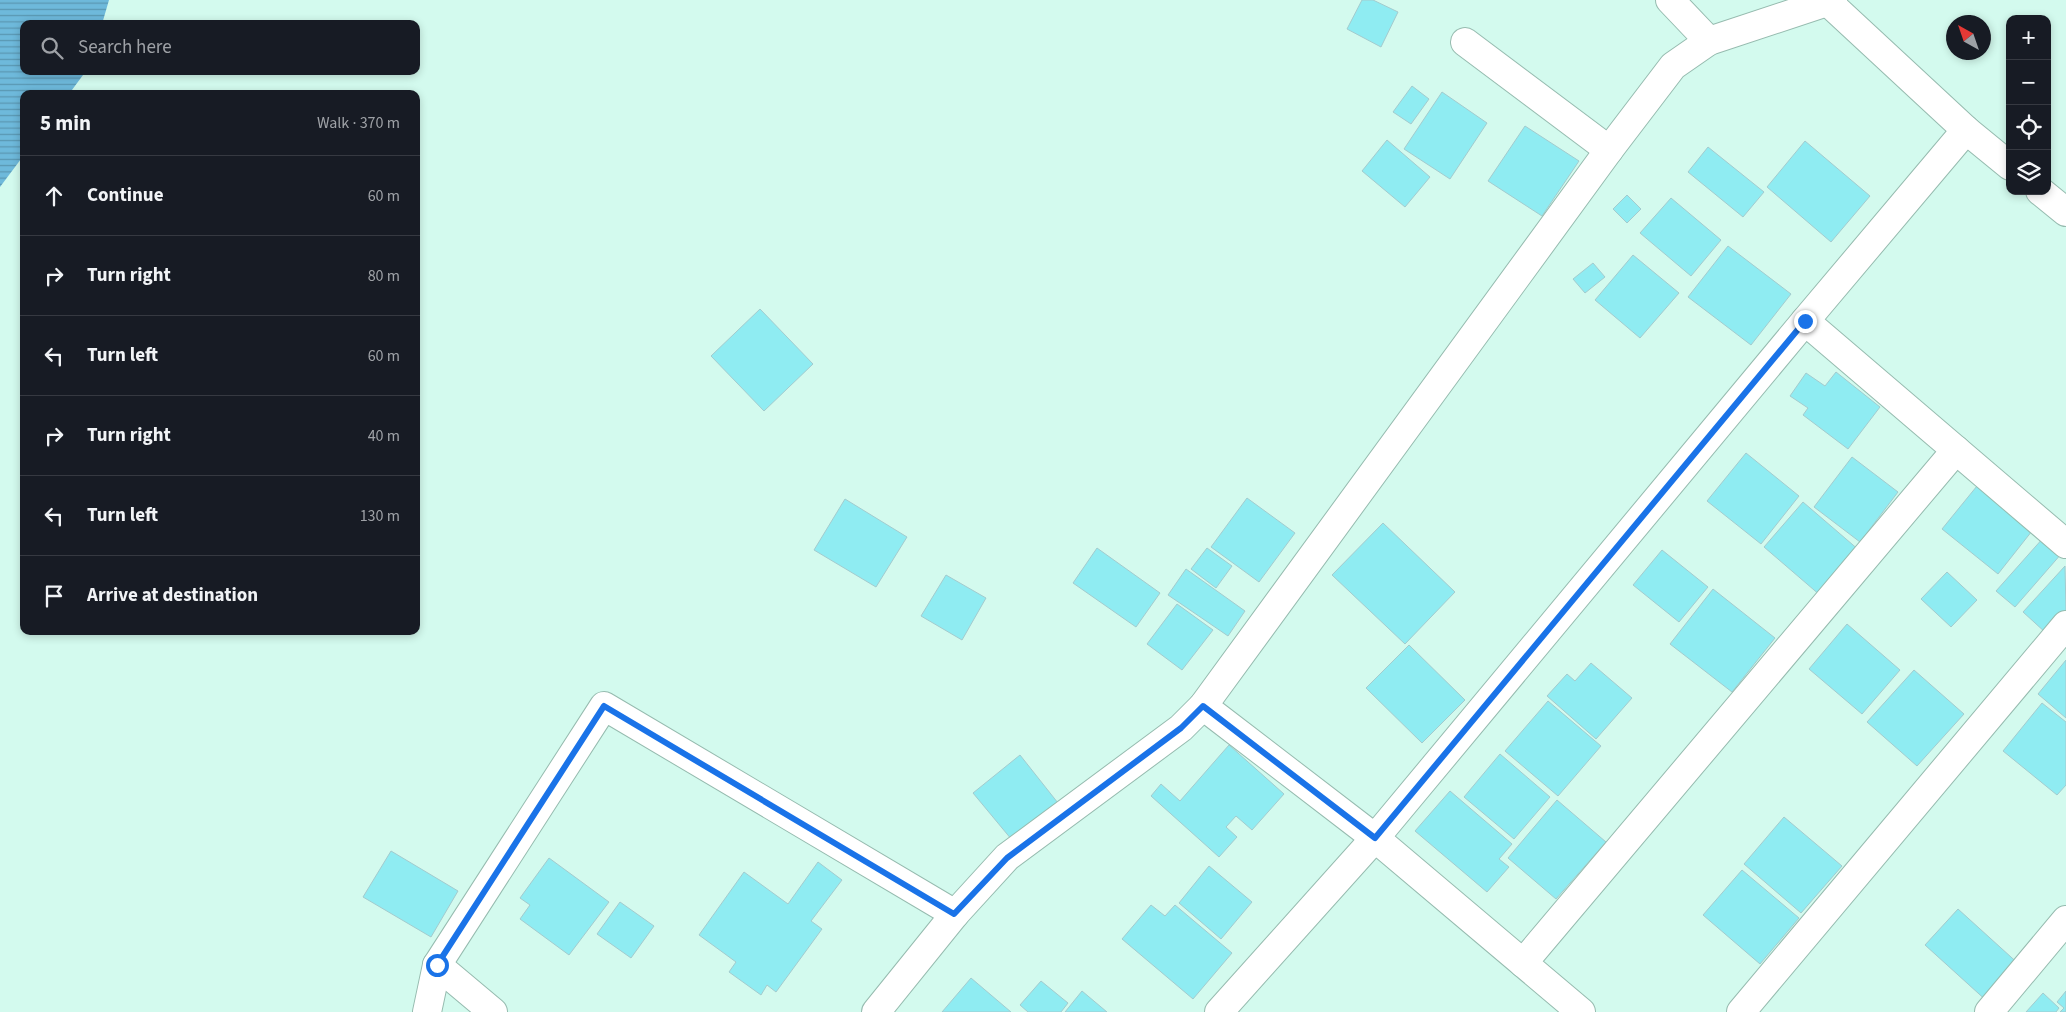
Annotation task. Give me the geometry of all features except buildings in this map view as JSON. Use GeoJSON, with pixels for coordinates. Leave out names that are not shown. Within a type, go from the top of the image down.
{"type":"FeatureCollection","features":[{"type":"Feature","properties":{"kind":"street"},"geometry":{"type":"LineString","coordinates":[[1670,0],[1709,41]]}},
{"type":"Feature","properties":{"kind":"street"},"geometry":{"type":"LineString","coordinates":[[876,1012],[954,914],[1007,858],[1181,728],[1203,706],[1609,150],[1673,66],[1709,41],[1830,1],[1966,130],[2006,163]]}},
{"type":"Feature","properties":{"kind":"street"},"geometry":{"type":"LineString","coordinates":[[1464,42],[1609,150]]}},
{"type":"Feature","properties":{"kind":"street"},"geometry":{"type":"LineString","coordinates":[[1220,1012],[1375,838],[1966,130]]}},
{"type":"Feature","properties":{"kind":"street"},"geometry":{"type":"LineString","coordinates":[[2045,195],[2066,212]]}},
{"type":"Feature","properties":{"kind":"street"},"geometry":{"type":"LineString","coordinates":[[1805,321],[2066,544]]}},
{"type":"Feature","properties":{"kind":"street"},"geometry":{"type":"LineString","coordinates":[[1523,963],[1956,450]]}},
{"type":"Feature","properties":{"kind":"street"},"geometry":{"type":"LineString","coordinates":[[1741,1012],[2066,625]]}},
{"type":"Feature","properties":{"kind":"street"},"geometry":{"type":"LineString","coordinates":[[427,1012],[437,965],[604,706],[954,914]]}},
{"type":"Feature","properties":{"kind":"street"},"geometry":{"type":"LineString","coordinates":[[1203,706],[1375,838],[1581,1012]]}},
{"type":"Feature","properties":{"kind":"street"},"geometry":{"type":"LineString","coordinates":[[1988,1012],[2066,920]]}},
{"type":"Feature","properties":{"kind":"street"},"geometry":{"type":"LineString","coordinates":[[437,965],[493,1012]]}},
{"type":"Feature","properties":{"kind":"water"},"geometry":{"type":"Polygon","coordinates":[[[0,0],[109,0],[103,20],[20,20],[20,75],[83,75],[72,90],[20,90],[20,160],[0,187],[0,0]]]}},
{"type":"Feature","properties":{"kind":"route"},"geometry":{"type":"LineString","coordinates":[[437,965],[604,706],[954,914],[1007,858],[1181,728],[1203,706],[1375,838],[1805,321]]}}]}
